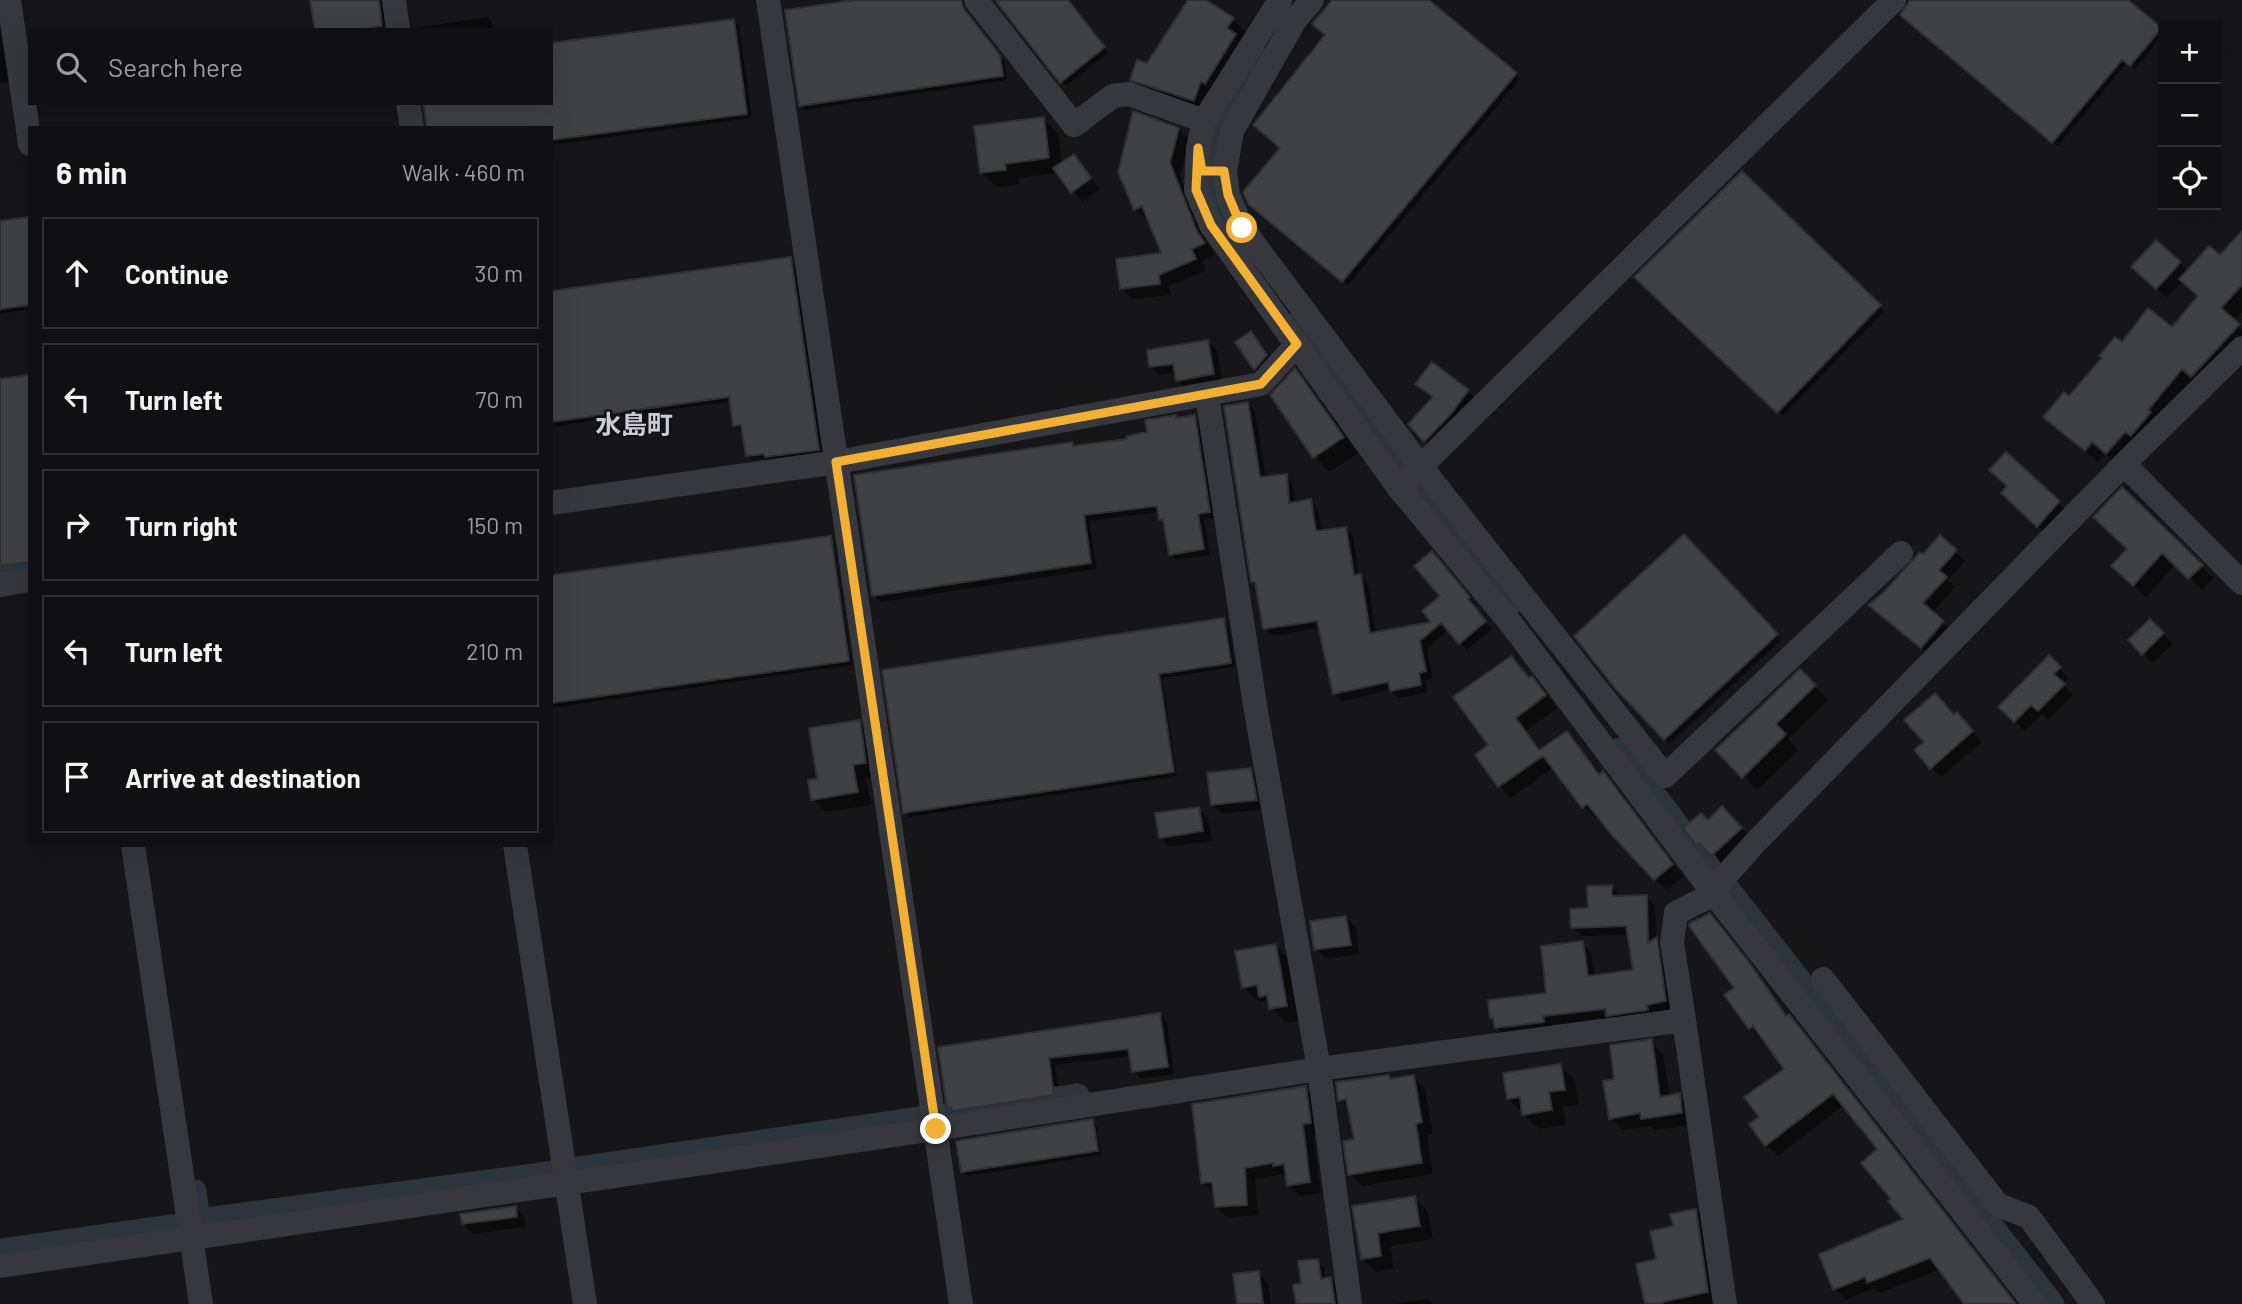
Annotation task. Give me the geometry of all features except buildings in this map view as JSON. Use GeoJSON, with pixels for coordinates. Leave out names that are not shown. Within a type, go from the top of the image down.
{"type":"FeatureCollection","features":[{"type":"Feature","properties":{"kind":"street"},"geometry":{"type":"LineString","coordinates":[[9,0],[28,130]]}},
{"type":"Feature","properties":{"kind":"street"},"geometry":{"type":"LineString","coordinates":[[394,0],[398,28]]}},
{"type":"Feature","properties":{"kind":"street"},"geometry":{"type":"LineString","coordinates":[[768,0],[961,1304]]}},
{"type":"Feature","properties":{"kind":"street"},"geometry":{"type":"LineString","coordinates":[[976,0],[1074,125],[1113,96],[1129,94],[1205,121]]}},
{"type":"Feature","properties":{"kind":"street"},"geometry":{"type":"LineString","coordinates":[[1280,0],[1205,121],[1211,165],[1242,228],[1422,468],[1665,776],[1901,553]]}},
{"type":"Feature","properties":{"kind":"street"},"geometry":{"type":"LineString","coordinates":[[1312,0],[1295,20],[1196,190],[1211,225],[1398,487],[1509,621],[1714,894],[2035,1304]]}},
{"type":"Feature","properties":{"kind":"street"},"geometry":{"type":"LineString","coordinates":[[1398,487],[1422,468],[1894,0]]}},
{"type":"Feature","properties":{"kind":"street"},"geometry":{"type":"LineString","coordinates":[[408,105],[412,126]]}},
{"type":"Feature","properties":{"kind":"street"},"geometry":{"type":"LineString","coordinates":[[553,503],[836,462],[1207,396],[1261,384],[1297,344]]}},
{"type":"Feature","properties":{"kind":"street"},"geometry":{"type":"LineString","coordinates":[[1725,1304],[1672,942],[1676,914],[1714,894],[1719,883],[1754,844],[2124,464],[2242,348]]}},
{"type":"Feature","properties":{"kind":"street"},"geometry":{"type":"LineString","coordinates":[[1207,396],[1256,711],[1319,1069],[1350,1304]]}},
{"type":"Feature","properties":{"kind":"street"},"geometry":{"type":"LineString","coordinates":[[2124,464],[2242,583]]}},
{"type":"Feature","properties":{"kind":"street"},"geometry":{"type":"LineString","coordinates":[[0,585],[28,580]]}},
{"type":"Feature","properties":{"kind":"street"},"geometry":{"type":"LineString","coordinates":[[133,847],[201,1304]]}},
{"type":"Feature","properties":{"kind":"street"},"geometry":{"type":"LineString","coordinates":[[515,847],[584,1304]]}},
{"type":"Feature","properties":{"kind":"street"},"geometry":{"type":"LineString","coordinates":[[1823,979],[1998,1205],[2029,1217],[2092,1304]]}},
{"type":"Feature","properties":{"kind":"street"},"geometry":{"type":"LineString","coordinates":[[0,1266],[936,1129],[1319,1069],[1684,1020]]}},
{"type":"Feature","properties":{"kind":"waterway"},"geometry":{"type":"LineString","coordinates":[[1223,226],[1214,201],[1210,178],[1215,138],[1223,118],[1257,57]]}},
{"type":"Feature","properties":{"kind":"waterway"},"geometry":{"type":"LineString","coordinates":[[1295,324],[1510,605]]}},
{"type":"Feature","properties":{"kind":"waterway"},"geometry":{"type":"LineString","coordinates":[[0,572],[28,568]]}},
{"type":"Feature","properties":{"kind":"waterway"},"geometry":{"type":"LineString","coordinates":[[1620,749],[1709,866]]}},
{"type":"Feature","properties":{"kind":"waterway"},"geometry":{"type":"LineString","coordinates":[[1724,883],[2053,1304]]}},
{"type":"Feature","properties":{"kind":"waterway"},"geometry":{"type":"LineString","coordinates":[[949,1114],[1078,1095]]}},
{"type":"Feature","properties":{"kind":"waterway"},"geometry":{"type":"LineString","coordinates":[[579,1168],[927,1117]]}},
{"type":"Feature","properties":{"kind":"waterway"},"geometry":{"type":"LineString","coordinates":[[195,1191],[199,1220],[555,1172]]}},
{"type":"Feature","properties":{"kind":"waterway"},"geometry":{"type":"LineString","coordinates":[[0,1250],[179,1225]]}},
{"type":"Feature","properties":{"kind":"district","name":"水島町"},"geometry":{"type":"Point","coordinates":[634,425]}},
{"type":"Feature","properties":{"kind":"route"},"geometry":{"type":"LineString","coordinates":[[936,1129],[836,462],[1261,384],[1297,344],[1211,225],[1196,190],[1198,148],[1202,171],[1224,171],[1228,195],[1242,228]]}}]}
